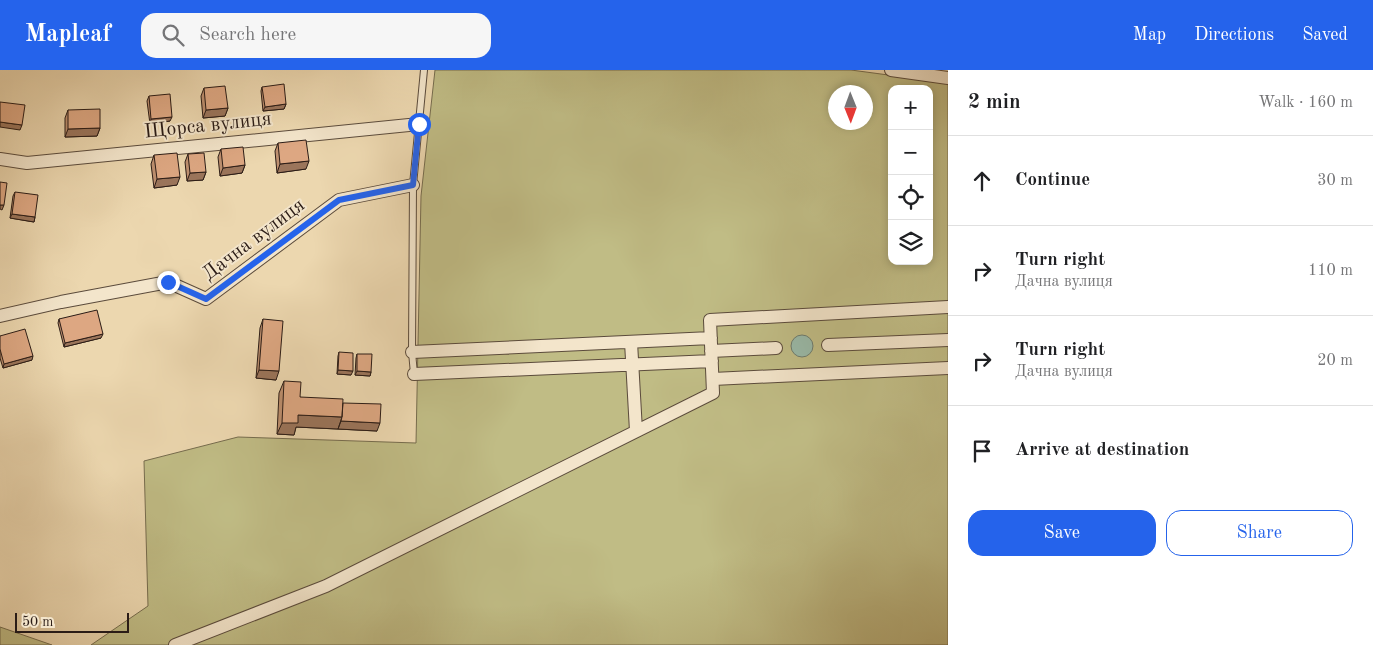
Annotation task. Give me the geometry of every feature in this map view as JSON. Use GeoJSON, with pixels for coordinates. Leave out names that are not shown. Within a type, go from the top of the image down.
{"type":"FeatureCollection","features":[{"type":"Feature","properties":{"kind":"street"},"geometry":{"type":"LineString","coordinates":[[891,70],[948,78]]}},
{"type":"Feature","properties":{"kind":"street","name":"Щорса вулиця"},"geometry":{"type":"LineString","coordinates":[[0,159],[27,163],[419,124]]}},
{"type":"Feature","properties":{"kind":"street","name":"Дачна вулиця"},"geometry":{"type":"LineString","coordinates":[[0,316],[61,302],[168,282],[206,299],[339,200],[413,185]]}},
{"type":"Feature","properties":{"kind":"street"},"geometry":{"type":"LineString","coordinates":[[175,645],[326,586],[713,393],[710,320],[948,306]]}},
{"type":"Feature","properties":{"kind":"street"},"geometry":{"type":"LineString","coordinates":[[412,352],[711,338]]}},
{"type":"Feature","properties":{"kind":"street"},"geometry":{"type":"LineString","coordinates":[[828,345],[948,340]]}},
{"type":"Feature","properties":{"kind":"street"},"geometry":{"type":"LineString","coordinates":[[631,342],[636,431]]}},
{"type":"Feature","properties":{"kind":"street"},"geometry":{"type":"LineString","coordinates":[[414,374],[633,365],[776,348]]}},
{"type":"Feature","properties":{"kind":"street"},"geometry":{"type":"LineString","coordinates":[[713,379],[948,368]]}},
{"type":"Feature","properties":{"kind":"lane"},"geometry":{"type":"LineString","coordinates":[[414,374],[412,352],[413,185],[424,70]]}},
{"type":"Feature","properties":{"kind":"shaded area"},"geometry":{"type":"Polygon","coordinates":[[[435,70],[851,70],[948,83],[948,645],[91,645],[148,606],[144,461],[238,437],[416,443],[421,196],[435,70]]]}},
{"type":"Feature","properties":{"kind":"shaded area"},"geometry":{"type":"Polygon","coordinates":[[[802,335],[810,338],[813,346],[810,354],[802,357],[794,354],[791,346],[794,338],[802,335]]]}},
{"type":"Feature","properties":{"kind":"shaded area"},"geometry":{"type":"Polygon","coordinates":[[[0,627],[52,645],[0,645],[0,627]]]}},
{"type":"Feature","properties":{"kind":"building"},"geometry":{"type":"Polygon","coordinates":[[[284,84],[286,104],[265,107],[262,87],[284,84]]]}},
{"type":"Feature","properties":{"kind":"building"},"geometry":{"type":"Polygon","coordinates":[[[225,86],[228,108],[206,110],[204,88],[225,86]]]}},
{"type":"Feature","properties":{"kind":"building"},"geometry":{"type":"Polygon","coordinates":[[[170,94],[172,117],[151,119],[149,96],[170,94]]]}},
{"type":"Feature","properties":{"kind":"building"},"geometry":{"type":"Polygon","coordinates":[[[0,102],[25,105],[22,125],[0,122],[0,102]]]}},
{"type":"Feature","properties":{"kind":"building"},"geometry":{"type":"Polygon","coordinates":[[[100,109],[100,128],[68,129],[68,110],[100,109]]]}},
{"type":"Feature","properties":{"kind":"building"},"geometry":{"type":"Polygon","coordinates":[[[306,140],[309,161],[280,164],[278,143],[306,140]]]}},
{"type":"Feature","properties":{"kind":"building"},"geometry":{"type":"Polygon","coordinates":[[[243,147],[245,165],[223,168],[221,149],[243,147]]]}},
{"type":"Feature","properties":{"kind":"building"},"geometry":{"type":"Polygon","coordinates":[[[177,153],[180,177],[157,179],[154,155],[177,153]]]}},
{"type":"Feature","properties":{"kind":"building"},"geometry":{"type":"Polygon","coordinates":[[[204,153],[206,172],[190,173],[188,154],[204,153]]]}},
{"type":"Feature","properties":{"kind":"building"},"geometry":{"type":"Polygon","coordinates":[[[0,182],[7,183],[4,205],[0,205],[0,182]]]}},
{"type":"Feature","properties":{"kind":"building"},"geometry":{"type":"Polygon","coordinates":[[[15,192],[38,195],[35,217],[12,214],[15,192]]]}},
{"type":"Feature","properties":{"kind":"building"},"geometry":{"type":"Polygon","coordinates":[[[97,310],[103,334],[65,343],[59,319],[97,310]]]}},
{"type":"Feature","properties":{"kind":"building"},"geometry":{"type":"Polygon","coordinates":[[[263,319],[283,321],[279,371],[259,370],[263,319]]]}},
{"type":"Feature","properties":{"kind":"building"},"geometry":{"type":"Polygon","coordinates":[[[25,329],[33,356],[4,364],[0,349],[0,336],[25,329]]]}},
{"type":"Feature","properties":{"kind":"building"},"geometry":{"type":"Polygon","coordinates":[[[339,352],[353,353],[353,371],[338,370],[339,352]]]}},
{"type":"Feature","properties":{"kind":"building"},"geometry":{"type":"Polygon","coordinates":[[[357,354],[372,354],[371,372],[357,371],[357,354]]]}},
{"type":"Feature","properties":{"kind":"building"},"geometry":{"type":"Polygon","coordinates":[[[284,381],[301,382],[300,397],[343,399],[342,417],[298,415],[298,423],[282,423],[284,381]]]}},
{"type":"Feature","properties":{"kind":"building"},"geometry":{"type":"Polygon","coordinates":[[[343,403],[381,404],[380,423],[341,421],[343,403]]]}},
{"type":"Feature","properties":{"kind":"route"},"geometry":{"type":"LineString","coordinates":[[168,282],[206,299],[339,200],[413,185],[419,124]]}}]}
